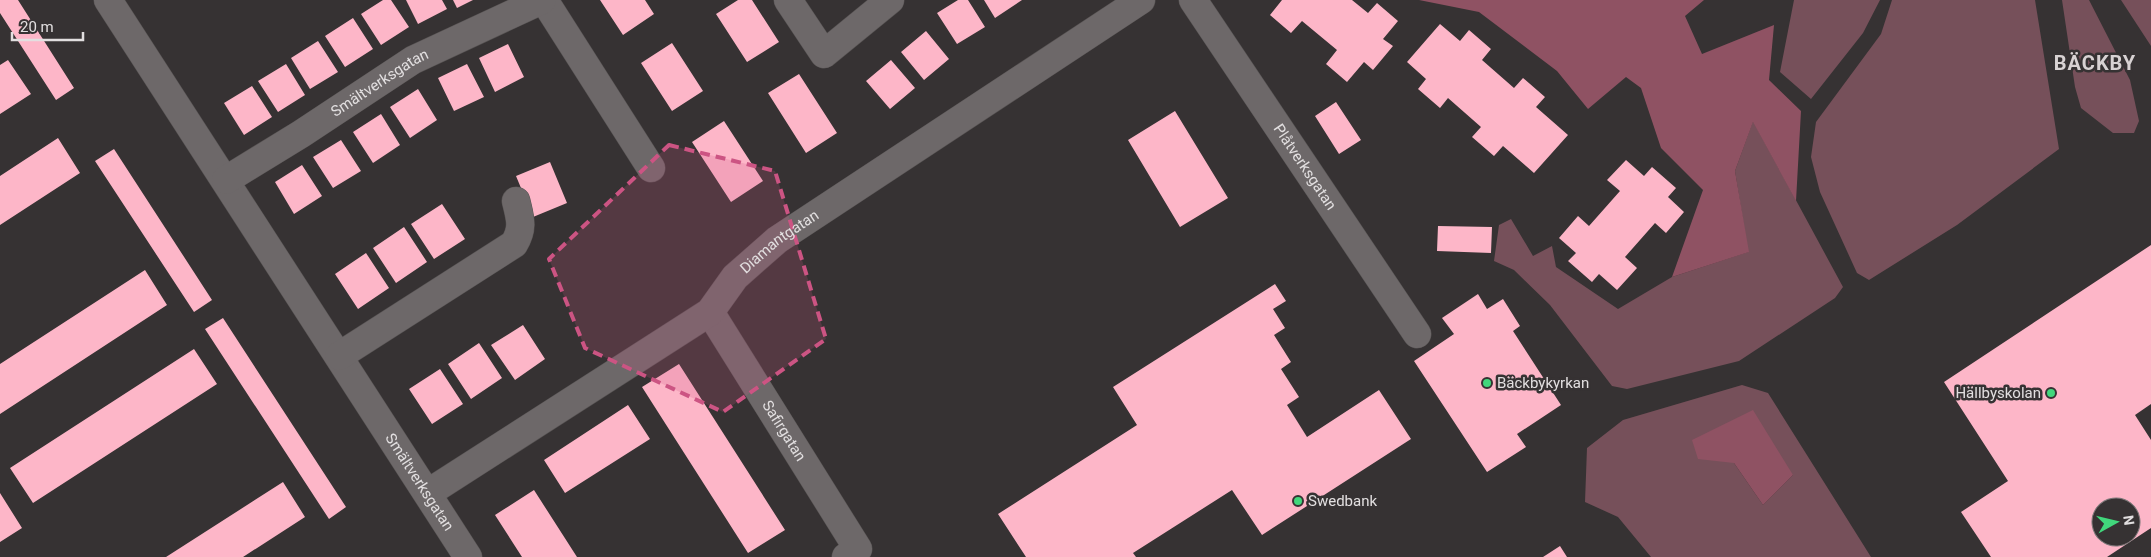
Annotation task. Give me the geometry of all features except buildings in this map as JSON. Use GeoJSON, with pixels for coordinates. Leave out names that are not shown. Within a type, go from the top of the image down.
{"type":"FeatureCollection","features":[{"type":"Feature","properties":{"kind":"street","name":"Smältverksgatan"},"geometry":{"type":"LineString","coordinates":[[108,0],[468,557]]}},
{"type":"Feature","properties":{"kind":"street","name":"Smältverksgatan"},"geometry":{"type":"LineString","coordinates":[[226,180],[301,134],[413,60],[543,0],[651,168]]}},
{"type":"Feature","properties":{"kind":"street"},"geometry":{"type":"LineString","coordinates":[[788,0],[824,54],[890,0]]}},
{"type":"Feature","properties":{"kind":"street","name":"Diamantgatan"},"geometry":{"type":"LineString","coordinates":[[428,493],[710,312],[735,277],[777,240],[1141,0]]}},
{"type":"Feature","properties":{"kind":"street","name":"Plåtverksgatan"},"geometry":{"type":"LineString","coordinates":[[1193,0],[1417,334]]}},
{"type":"Feature","properties":{"kind":"street"},"geometry":{"type":"LineString","coordinates":[[339,356],[514,244],[520,234],[516,201]]}},
{"type":"Feature","properties":{"kind":"street","name":"Safirgatan"},"geometry":{"type":"LineString","coordinates":[[710,312],[852,553]]}},
{"type":"Feature","properties":{"kind":"highlighted area"},"geometry":{"type":"Polygon","coordinates":[[[669,145],[775,171],[826,339],[723,412],[585,348],[549,259],[669,145]]]}},
{"type":"Feature","properties":{"kind":"shaded area"},"geometry":{"type":"Polygon","coordinates":[[[1419,0],[1704,0],[1685,16],[1702,54],[1774,25],[1769,80],[1801,111],[1796,201],[1753,122],[1735,171],[1749,252],[1672,277],[1703,190],[1661,148],[1641,88],[1626,77],[1588,109],[1557,71],[1479,12],[1419,0]]]}},
{"type":"Feature","properties":{"kind":"shaded area"},"geometry":{"type":"Polygon","coordinates":[[[1794,0],[1880,0],[1863,33],[1811,99],[1780,72],[1794,0]]]}},
{"type":"Feature","properties":{"kind":"shaded area"},"geometry":{"type":"Polygon","coordinates":[[[1892,0],[2035,0],[2059,149],[1957,225],[1869,280],[1857,273],[1820,192],[1811,157],[1816,122],[1881,34],[1892,0]]]}},
{"type":"Feature","properties":{"kind":"shaded area"},"geometry":{"type":"Polygon","coordinates":[[[2062,0],[2089,0],[2130,80],[2139,121],[2134,133],[2113,133],[2081,108],[2075,87],[2062,0]]]}},
{"type":"Feature","properties":{"kind":"shaded area"},"geometry":{"type":"Polygon","coordinates":[[[2121,0],[2151,0],[2151,46],[2121,0]]]}},
{"type":"Feature","properties":{"kind":"shaded area"},"geometry":{"type":"Polygon","coordinates":[[[1753,121],[1843,287],[1835,298],[1739,361],[1627,389],[1612,386],[1550,305],[1514,270],[1494,261],[1499,225],[1511,219],[1533,256],[1552,246],[1556,267],[1618,309],[1672,277],[1748,252],[1735,171],[1753,121]]]}},
{"type":"Feature","properties":{"kind":"shaded area"},"geometry":{"type":"Polygon","coordinates":[[[1742,385],[1768,393],[1871,557],[1651,557],[1618,517],[1585,502],[1587,448],[1623,420],[1742,385]],[[1734,463],[1763,505],[1793,475],[1734,463]]]}},
{"type":"Feature","properties":{"kind":"shaded area"},"geometry":{"type":"Polygon","coordinates":[[[1753,410],[1793,475],[1763,505],[1734,463],[1698,459],[1692,440],[1753,410]]]}},
{"type":"Feature","properties":{"kind":"place","name":"Bäckbykyrkan"},"geometry":{"type":"Point","coordinates":[1487,383]}},
{"type":"Feature","properties":{"kind":"place","name":"Hällbyskolan"},"geometry":{"type":"Point","coordinates":[2051,393]}},
{"type":"Feature","properties":{"kind":"place","name":"Swedbank"},"geometry":{"type":"Point","coordinates":[1298,501]}},
{"type":"Feature","properties":{"kind":"district","name":"BÄCKBY"},"geometry":{"type":"Point","coordinates":[2095,63]}}]}
